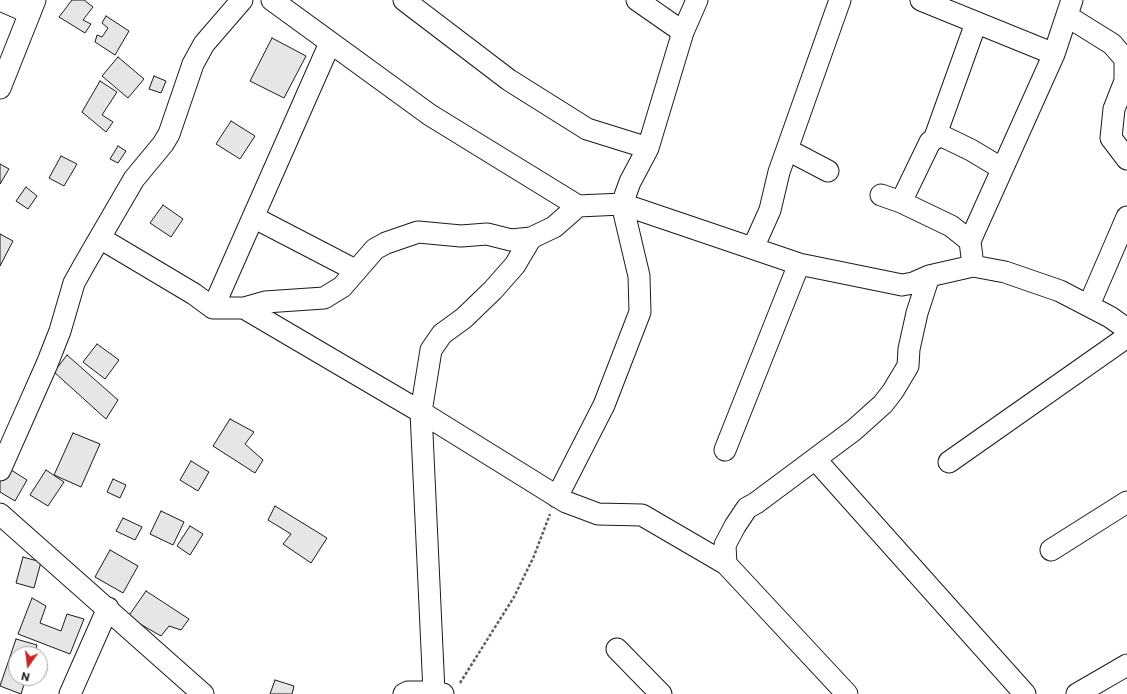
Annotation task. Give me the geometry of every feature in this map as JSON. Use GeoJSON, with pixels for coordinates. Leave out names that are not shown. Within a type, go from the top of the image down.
{"type":"FeatureCollection","features":[{"type":"Feature","properties":{"kind":"street"},"geometry":{"type":"LineString","coordinates":[[0,0],[32,6],[0,88]]}},
{"type":"Feature","properties":{"kind":"street"},"geometry":{"type":"LineString","coordinates":[[0,470],[47,364],[60,331],[74,283],[134,179],[166,139],[193,64],[204,44],[242,0]]}},
{"type":"Feature","properties":{"kind":"street"},"geometry":{"type":"LineString","coordinates":[[272,0],[430,115],[578,206],[622,204],[799,264],[902,285],[913,283],[929,276],[973,266],[1005,272],[1054,289],[1089,305],[1119,312],[1127,329]]}},
{"type":"Feature","properties":{"kind":"street"},"geometry":{"type":"LineString","coordinates":[[404,0],[509,80],[587,129],[648,148]]}},
{"type":"Feature","properties":{"kind":"street"},"geometry":{"type":"LineString","coordinates":[[637,0],[683,32]]}},
{"type":"Feature","properties":{"kind":"street"},"geometry":{"type":"LineString","coordinates":[[557,497],[604,405],[640,312],[639,276],[622,204],[630,182],[648,148],[683,32],[697,0]]}},
{"type":"Feature","properties":{"kind":"street"},"geometry":{"type":"LineString","coordinates":[[753,248],[770,210],[779,172],[840,0]]}},
{"type":"Feature","properties":{"kind":"street"},"geometry":{"type":"LineString","coordinates":[[920,0],[1054,54]]}},
{"type":"Feature","properties":{"kind":"street"},"geometry":{"type":"LineString","coordinates":[[973,266],[970,241],[1054,54],[1069,8],[1112,44],[1125,59],[1125,81],[1114,109],[1111,138],[1127,159]]}},
{"type":"Feature","properties":{"kind":"street"},"geometry":{"type":"LineString","coordinates":[[901,202],[930,142],[935,137],[976,23]]}},
{"type":"Feature","properties":{"kind":"street"},"geometry":{"type":"LineString","coordinates":[[213,308],[330,43]]}},
{"type":"Feature","properties":{"kind":"street"},"geometry":{"type":"LineString","coordinates":[[935,137],[940,135],[971,150],[1002,168]]}},
{"type":"Feature","properties":{"kind":"street"},"geometry":{"type":"LineString","coordinates":[[788,150],[828,171]]}},
{"type":"Feature","properties":{"kind":"street"},"geometry":{"type":"LineString","coordinates":[[881,195],[901,202],[951,226],[970,241]]}},
{"type":"Feature","properties":{"kind":"street"},"geometry":{"type":"LineString","coordinates":[[100,238],[194,294],[213,308],[244,308],[265,302],[324,298],[342,287],[355,270],[375,249],[386,242],[418,232],[462,236],[487,234],[511,240],[531,238],[554,227],[578,206]]}},
{"type":"Feature","properties":{"kind":"street"},"geometry":{"type":"LineString","coordinates":[[253,217],[355,270]]}},
{"type":"Feature","properties":{"kind":"street"},"geometry":{"type":"LineString","coordinates":[[1089,305],[1127,217]]}},
{"type":"Feature","properties":{"kind":"street"},"geometry":{"type":"LineString","coordinates":[[404,694],[408,692],[444,691],[421,412],[432,350],[442,334],[464,318],[493,290],[515,265],[531,238]]}},
{"type":"Feature","properties":{"kind":"street"},"geometry":{"type":"LineString","coordinates":[[726,450],[799,264]]}},
{"type":"Feature","properties":{"kind":"street"},"geometry":{"type":"LineString","coordinates":[[726,564],[725,544],[747,508],[854,430],[883,404],[901,380],[908,366],[909,349],[917,313],[929,276]]}},
{"type":"Feature","properties":{"kind":"street"},"geometry":{"type":"LineString","coordinates":[[244,308],[421,412],[557,497],[598,514],[642,515],[726,564],[847,694]]}},
{"type":"Feature","properties":{"kind":"street"},"geometry":{"type":"LineString","coordinates":[[949,462],[1127,337]]}},
{"type":"Feature","properties":{"kind":"street"},"geometry":{"type":"LineString","coordinates":[[815,459],[1025,694]]}},
{"type":"Feature","properties":{"kind":"street"},"geometry":{"type":"LineString","coordinates":[[1051,550],[1127,502]]}},
{"type":"Feature","properties":{"kind":"street"},"geometry":{"type":"LineString","coordinates":[[1,516],[108,608],[202,694]]}},
{"type":"Feature","properties":{"kind":"street"},"geometry":{"type":"LineString","coordinates":[[70,694],[108,608]]}},
{"type":"Feature","properties":{"kind":"street"},"geometry":{"type":"LineString","coordinates":[[617,649],[661,694]]}},
{"type":"Feature","properties":{"kind":"street"},"geometry":{"type":"LineString","coordinates":[[1077,694],[1127,665]]}},
{"type":"Feature","properties":{"kind":"path"},"geometry":{"type":"LineString","coordinates":[[444,691],[514,597],[534,556],[557,497]]}},
{"type":"Feature","properties":{"kind":"building"},"geometry":{"type":"Polygon","coordinates":[[[72,0],[84,0],[93,7],[83,20],[91,24],[85,33],[59,17],[72,0]]]}},
{"type":"Feature","properties":{"kind":"building"},"geometry":{"type":"Polygon","coordinates":[[[106,16],[129,31],[115,55],[95,42],[97,35],[102,37],[108,28],[102,23],[106,16]]]}},
{"type":"Feature","properties":{"kind":"building"},"geometry":{"type":"Polygon","coordinates":[[[272,38],[306,56],[284,98],[250,81],[272,38]]]}},
{"type":"Feature","properties":{"kind":"building"},"geometry":{"type":"Polygon","coordinates":[[[118,57],[144,79],[128,98],[102,76],[118,57]]]}},
{"type":"Feature","properties":{"kind":"building"},"geometry":{"type":"Polygon","coordinates":[[[154,76],[166,81],[161,93],[149,89],[154,76]]]}},
{"type":"Feature","properties":{"kind":"building"},"geometry":{"type":"Polygon","coordinates":[[[100,81],[117,92],[102,115],[113,122],[106,132],[82,112],[100,81]]]}},
{"type":"Feature","properties":{"kind":"building"},"geometry":{"type":"Polygon","coordinates":[[[231,121],[255,136],[240,159],[216,144],[231,121]]]}},
{"type":"Feature","properties":{"kind":"building"},"geometry":{"type":"Polygon","coordinates":[[[118,146],[126,151],[118,163],[110,159],[118,146]]]}},
{"type":"Feature","properties":{"kind":"building"},"geometry":{"type":"Polygon","coordinates":[[[61,156],[77,164],[64,186],[49,178],[61,156]]]}},
{"type":"Feature","properties":{"kind":"building"},"geometry":{"type":"Polygon","coordinates":[[[0,164],[9,169],[0,184],[0,164]]]}},
{"type":"Feature","properties":{"kind":"building"},"geometry":{"type":"Polygon","coordinates":[[[26,187],[37,196],[28,209],[16,201],[26,187]]]}},
{"type":"Feature","properties":{"kind":"building"},"geometry":{"type":"Polygon","coordinates":[[[163,205],[183,219],[171,237],[150,223],[163,205]]]}},
{"type":"Feature","properties":{"kind":"building"},"geometry":{"type":"Polygon","coordinates":[[[0,234],[13,241],[0,266],[0,234]]]}},
{"type":"Feature","properties":{"kind":"building"},"geometry":{"type":"Polygon","coordinates":[[[97,344],[119,360],[105,379],[83,362],[97,344]]]}},
{"type":"Feature","properties":{"kind":"building"},"geometry":{"type":"Polygon","coordinates":[[[67,355],[118,400],[106,419],[54,372],[67,355]]]}},
{"type":"Feature","properties":{"kind":"building"},"geometry":{"type":"Polygon","coordinates":[[[230,419],[254,432],[245,444],[263,460],[255,473],[213,446],[230,419]]]}},
{"type":"Feature","properties":{"kind":"building"},"geometry":{"type":"Polygon","coordinates":[[[73,433],[100,444],[81,487],[54,475],[73,433]]]}},
{"type":"Feature","properties":{"kind":"building"},"geometry":{"type":"Polygon","coordinates":[[[191,461],[209,472],[198,491],[180,480],[191,461]]]}},
{"type":"Feature","properties":{"kind":"building"},"geometry":{"type":"Polygon","coordinates":[[[8,468],[27,480],[15,501],[0,492],[0,482],[8,468]]]}},
{"type":"Feature","properties":{"kind":"building"},"geometry":{"type":"Polygon","coordinates":[[[46,470],[64,482],[48,506],[30,495],[46,470]]]}},
{"type":"Feature","properties":{"kind":"building"},"geometry":{"type":"Polygon","coordinates":[[[113,479],[126,485],[120,498],[107,492],[113,479]]]}},
{"type":"Feature","properties":{"kind":"building"},"geometry":{"type":"Polygon","coordinates":[[[275,506],[327,538],[311,563],[283,544],[291,534],[268,520],[275,506]]]}},
{"type":"Feature","properties":{"kind":"building"},"geometry":{"type":"Polygon","coordinates":[[[161,511],[184,522],[173,545],[150,534],[161,511]]]}},
{"type":"Feature","properties":{"kind":"building"},"geometry":{"type":"Polygon","coordinates":[[[123,518],[142,527],[135,540],[116,531],[123,518]]]}},
{"type":"Feature","properties":{"kind":"building"},"geometry":{"type":"Polygon","coordinates":[[[190,526],[203,534],[190,555],[177,546],[190,526]]]}},
{"type":"Feature","properties":{"kind":"building"},"geometry":{"type":"Polygon","coordinates":[[[110,550],[138,566],[123,593],[95,577],[110,550]]]}},
{"type":"Feature","properties":{"kind":"building"},"geometry":{"type":"Polygon","coordinates":[[[23,557],[41,562],[34,588],[16,583],[23,557]]]}},
{"type":"Feature","properties":{"kind":"building"},"geometry":{"type":"Polygon","coordinates":[[[146,591],[189,619],[181,630],[169,626],[161,636],[128,617],[146,591]]]}},
{"type":"Feature","properties":{"kind":"building"},"geometry":{"type":"Polygon","coordinates":[[[32,598],[46,606],[40,623],[61,631],[67,614],[84,619],[70,654],[18,634],[32,598]]]}},
{"type":"Feature","properties":{"kind":"building"},"geometry":{"type":"Polygon","coordinates":[[[16,639],[37,645],[37,646],[14,646],[16,639]]]}},
{"type":"Feature","properties":{"kind":"building"},"geometry":{"type":"Polygon","coordinates":[[[8,662],[8,686],[24,686],[21,694],[0,686],[8,662]]]}},
{"type":"Feature","properties":{"kind":"building"},"geometry":{"type":"Polygon","coordinates":[[[275,680],[294,686],[292,694],[270,694],[275,680]]]}}]}
